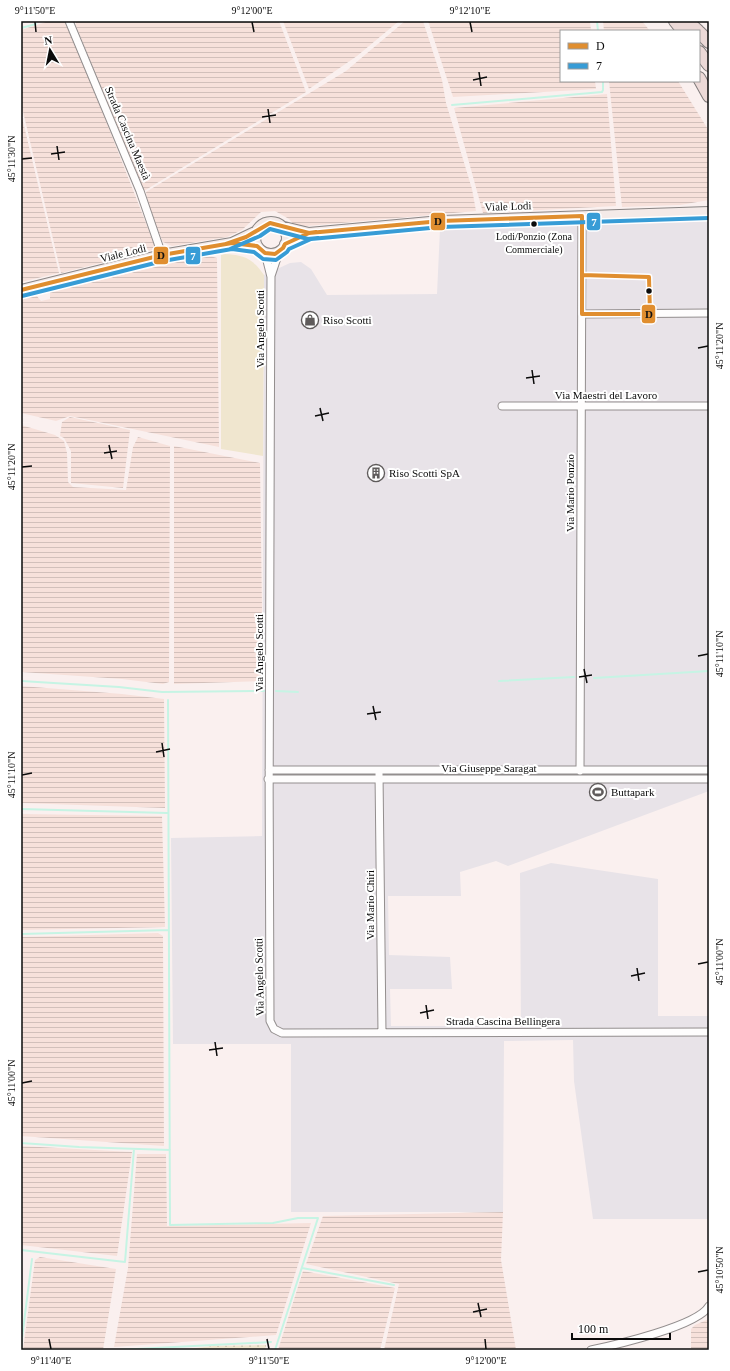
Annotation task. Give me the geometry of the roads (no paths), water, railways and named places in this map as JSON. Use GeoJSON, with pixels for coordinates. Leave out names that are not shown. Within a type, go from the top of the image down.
{"type":"FeatureCollection","features":[{"type":"Feature","properties":{"kind":"main road"},"geometry":{"type":"LineString","coordinates":[[666,21],[672,30]]}},
{"type":"Feature","properties":{"kind":"main road"},"geometry":{"type":"LineString","coordinates":[[675,21],[682,30]]}},
{"type":"Feature","properties":{"kind":"main road"},"geometry":{"type":"LineString","coordinates":[[687,21],[696,30]]}},
{"type":"Feature","properties":{"kind":"main road"},"geometry":{"type":"LineString","coordinates":[[700,34],[709,42]]}},
{"type":"Feature","properties":{"kind":"main road"},"geometry":{"type":"LineString","coordinates":[[700,53],[709,65]]}},
{"type":"Feature","properties":{"kind":"main road"},"geometry":{"type":"LineString","coordinates":[[700,80],[709,96]]}},
{"type":"Feature","properties":{"kind":"street","name":"Strada Cascina Maestà"},"geometry":{"type":"LineString","coordinates":[[69,21],[140,191],[162,255]]}},
{"type":"Feature","properties":{"kind":"street","name":"Viale Lodi"},"geometry":{"type":"LineString","coordinates":[[280,226],[309,233],[442,221],[709,212]]}},
{"type":"Feature","properties":{"kind":"street","name":"Via Mario Ponzio"},"geometry":{"type":"LineString","coordinates":[[580,771],[582,216]]}},
{"type":"Feature","properties":{"kind":"street"},"geometry":{"type":"LineString","coordinates":[[270,223],[280,226],[286,234],[282,248],[274,254],[261,249],[255,235],[257,231],[265,224],[270,223]]}},
{"type":"Feature","properties":{"kind":"street","name":"Viale Lodi"},"geometry":{"type":"LineString","coordinates":[[21,290],[162,255],[232,243],[257,231]]}},
{"type":"Feature","properties":{"kind":"street","name":"Viale Lodi"},"geometry":{"type":"LineString","coordinates":[[282,248],[309,233]]}},
{"type":"Feature","properties":{"kind":"street","name":"Viale Lodi"},"geometry":{"type":"LineString","coordinates":[[232,243],[261,249]]}},
{"type":"Feature","properties":{"kind":"street","name":"Via Angelo Scotti"},"geometry":{"type":"LineString","coordinates":[[271,277],[282,248]]}},
{"type":"Feature","properties":{"kind":"street","name":"Via Angelo Scotti"},"geometry":{"type":"LineString","coordinates":[[261,249],[271,277],[271,668],[268,779],[270,1021],[274,1029]]}},
{"type":"Feature","properties":{"kind":"street"},"geometry":{"type":"LineString","coordinates":[[582,314],[709,313]]}},
{"type":"Feature","properties":{"kind":"street","name":"Via Maestri del Lavoro"},"geometry":{"type":"LineString","coordinates":[[502,406],[709,406]]}},
{"type":"Feature","properties":{"kind":"street","name":"Via Giuseppe Saragat"},"geometry":{"type":"LineString","coordinates":[[269,770],[709,770]]}},
{"type":"Feature","properties":{"kind":"street","name":"Via Mario Chiri"},"geometry":{"type":"LineString","coordinates":[[379,770],[382,1033]]}},
{"type":"Feature","properties":{"kind":"street","name":"Via Giuseppe Saragat"},"geometry":{"type":"LineString","coordinates":[[268,779],[709,779]]}},
{"type":"Feature","properties":{"kind":"street","name":"Strada Cascina Bellingera"},"geometry":{"type":"LineString","coordinates":[[274,1029],[282,1033],[709,1032]]}},
{"type":"Feature","properties":{"kind":"street"},"geometry":{"type":"LineString","coordinates":[[591,1350],[664,1330],[697,1318],[709,1306]]}},
{"type":"Feature","properties":{"kind":"waterway"},"geometry":{"type":"LineString","coordinates":[[21,22],[26,21]]}},
{"type":"Feature","properties":{"kind":"waterway"},"geometry":{"type":"LineString","coordinates":[[597,21],[598,30]]}},
{"type":"Feature","properties":{"kind":"waterway"},"geometry":{"type":"LineString","coordinates":[[21,28],[36,24]]}},
{"type":"Feature","properties":{"kind":"waterway"},"geometry":{"type":"LineString","coordinates":[[452,105],[602,92],[603,82]]}},
{"type":"Feature","properties":{"kind":"waterway"},"geometry":{"type":"LineString","coordinates":[[594,678],[709,671]]}},
{"type":"Feature","properties":{"kind":"waterway"},"geometry":{"type":"LineString","coordinates":[[499,681],[574,677]]}},
{"type":"Feature","properties":{"kind":"waterway"},"geometry":{"type":"LineString","coordinates":[[21,681],[119,687],[162,692],[264,691]]}},
{"type":"Feature","properties":{"kind":"waterway"},"geometry":{"type":"LineString","coordinates":[[276,691],[298,692]]}},
{"type":"Feature","properties":{"kind":"waterway"},"geometry":{"type":"LineString","coordinates":[[168,700],[170,1225],[273,1223],[298,1218],[318,1218],[275,1350]]}},
{"type":"Feature","properties":{"kind":"waterway"},"geometry":{"type":"LineString","coordinates":[[21,809],[167,813]]}},
{"type":"Feature","properties":{"kind":"waterway"},"geometry":{"type":"LineString","coordinates":[[21,934],[169,930]]}},
{"type":"Feature","properties":{"kind":"waterway"},"geometry":{"type":"LineString","coordinates":[[21,1143],[79,1147],[170,1150]]}},
{"type":"Feature","properties":{"kind":"waterway"},"geometry":{"type":"LineString","coordinates":[[21,1250],[125,1262],[134,1149]]}},
{"type":"Feature","properties":{"kind":"waterway"},"geometry":{"type":"LineString","coordinates":[[21,1346],[32,1259]]}},
{"type":"Feature","properties":{"kind":"waterway"},"geometry":{"type":"LineString","coordinates":[[302,1268],[394,1285]]}},
{"type":"Feature","properties":{"kind":"waterway"},"geometry":{"type":"LineString","coordinates":[[117,1350],[271,1342]]}},
{"type":"Feature","properties":{"kind":"place","name":"Lodi/Ponzio (Zona Commerciale)"},"geometry":{"type":"Point","coordinates":[534,224]}},
{"type":"Feature","properties":{"kind":"place","name":"Riso Scotti"},"geometry":{"type":"Point","coordinates":[310,320]}},
{"type":"Feature","properties":{"kind":"place","name":"Riso Scotti SpA"},"geometry":{"type":"Point","coordinates":[376,473]}},
{"type":"Feature","properties":{"kind":"place","name":"Buttapark"},"geometry":{"type":"Point","coordinates":[598,792]}}]}
